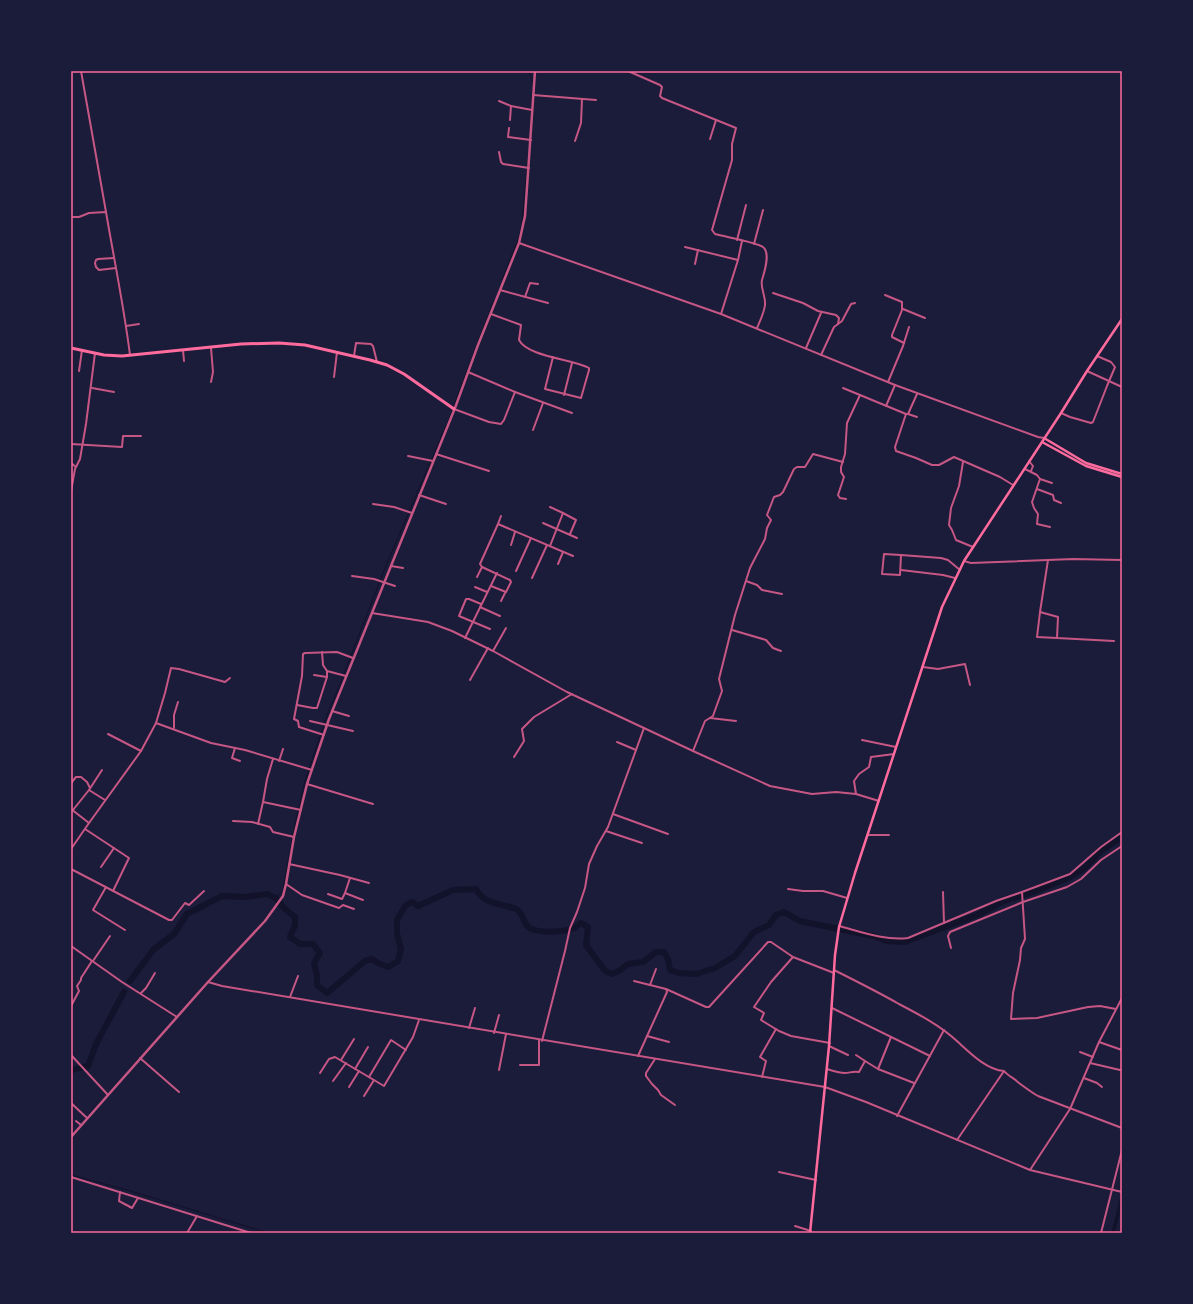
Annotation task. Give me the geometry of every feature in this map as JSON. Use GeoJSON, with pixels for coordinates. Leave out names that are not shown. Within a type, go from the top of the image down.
{"type":"FeatureCollection","features":[{"type":"Feature","properties":{"kind":"main road"},"geometry":{"type":"LineString","coordinates":[[810,1232],[830,1045],[837,935],[847,898],[942,607],[964,561],[1122,319]]}},
{"type":"Feature","properties":{"kind":"main road"},"geometry":{"type":"LineString","coordinates":[[71,348],[104,355],[130,356],[241,344],[280,343],[305,345],[387,365],[404,374],[454,409]]}},
{"type":"Feature","properties":{"kind":"main road"},"geometry":{"type":"LineString","coordinates":[[1044,438],[1090,466],[1122,477]]}},
{"type":"Feature","properties":{"kind":"main road"},"geometry":{"type":"LineString","coordinates":[[1042,442],[1076,462],[1122,474]]}},
{"type":"Feature","properties":{"kind":"street"},"geometry":{"type":"LineString","coordinates":[[81,71],[114,258],[123,300],[130,356]]}},
{"type":"Feature","properties":{"kind":"street"},"geometry":{"type":"LineString","coordinates":[[71,1137],[208,982],[265,921],[283,896],[299,810],[308,784],[321,734],[332,711],[352,658],[391,566],[410,512],[419,495],[431,461],[436,454],[519,243],[525,216],[535,71]]}},
{"type":"Feature","properties":{"kind":"street"},"geometry":{"type":"LineString","coordinates":[[628,71],[660,85],[662,87],[660,96],[662,98],[734,126],[736,129],[732,144],[732,160],[712,230],[715,234],[764,248],[767,261],[762,282],[765,303],[757,329]]}},
{"type":"Feature","properties":{"kind":"street"},"geometry":{"type":"LineString","coordinates":[[533,95],[596,100]]}},
{"type":"Feature","properties":{"kind":"street"},"geometry":{"type":"LineString","coordinates":[[575,141],[581,123],[582,99]]}},
{"type":"Feature","properties":{"kind":"street"},"geometry":{"type":"LineString","coordinates":[[499,100],[511,106],[532,110]]}},
{"type":"Feature","properties":{"kind":"street"},"geometry":{"type":"LineString","coordinates":[[510,120],[511,106]]}},
{"type":"Feature","properties":{"kind":"street"},"geometry":{"type":"LineString","coordinates":[[710,139],[716,120]]}},
{"type":"Feature","properties":{"kind":"street"},"geometry":{"type":"LineString","coordinates":[[509,128],[508,137],[531,140]]}},
{"type":"Feature","properties":{"kind":"street"},"geometry":{"type":"LineString","coordinates":[[499,152],[500,161],[503,164],[529,168]]}},
{"type":"Feature","properties":{"kind":"street"},"geometry":{"type":"LineString","coordinates":[[737,240],[746,205]]}},
{"type":"Feature","properties":{"kind":"street"},"geometry":{"type":"LineString","coordinates":[[754,244],[763,210]]}},
{"type":"Feature","properties":{"kind":"street"},"geometry":{"type":"LineString","coordinates":[[73,217],[79,217],[89,213],[106,212]]}},
{"type":"Feature","properties":{"kind":"street"},"geometry":{"type":"LineString","coordinates":[[721,314],[738,260],[742,241]]}},
{"type":"Feature","properties":{"kind":"street"},"geometry":{"type":"LineString","coordinates":[[519,243],[721,314],[895,385],[1044,438]]}},
{"type":"Feature","properties":{"kind":"street"},"geometry":{"type":"LineString","coordinates":[[685,247],[738,260]]}},
{"type":"Feature","properties":{"kind":"street"},"geometry":{"type":"LineString","coordinates":[[695,264],[698,250]]}},
{"type":"Feature","properties":{"kind":"street"},"geometry":{"type":"LineString","coordinates":[[114,258],[98,259],[95,263],[99,270],[116,268]]}},
{"type":"Feature","properties":{"kind":"street"},"geometry":{"type":"LineString","coordinates":[[525,297],[530,283],[538,284]]}},
{"type":"Feature","properties":{"kind":"street"},"geometry":{"type":"LineString","coordinates":[[500,290],[548,303]]}},
{"type":"Feature","properties":{"kind":"street"},"geometry":{"type":"LineString","coordinates":[[773,293],[800,302],[822,313],[836,315],[839,318],[838,324]]}},
{"type":"Feature","properties":{"kind":"street"},"geometry":{"type":"LineString","coordinates":[[885,295],[902,302],[903,309],[892,337],[904,343]]}},
{"type":"Feature","properties":{"kind":"street"},"geometry":{"type":"LineString","coordinates":[[821,355],[834,327],[842,321],[850,305],[855,303]]}},
{"type":"Feature","properties":{"kind":"street"},"geometry":{"type":"LineString","coordinates":[[903,309],[925,318]]}},
{"type":"Feature","properties":{"kind":"street"},"geometry":{"type":"LineString","coordinates":[[806,348],[822,313]]}},
{"type":"Feature","properties":{"kind":"street"},"geometry":{"type":"LineString","coordinates":[[491,314],[521,325],[519,342],[539,353],[553,357],[572,363],[588,367],[588,376],[582,398],[545,390],[553,357]]}},
{"type":"Feature","properties":{"kind":"street"},"geometry":{"type":"LineString","coordinates":[[126,326],[139,324]]}},
{"type":"Feature","properties":{"kind":"street"},"geometry":{"type":"LineString","coordinates":[[888,382],[909,327]]}},
{"type":"Feature","properties":{"kind":"street"},"geometry":{"type":"LineString","coordinates":[[354,356],[356,343],[371,344],[373,346],[377,362]]}},
{"type":"Feature","properties":{"kind":"street"},"geometry":{"type":"LineString","coordinates":[[211,382],[213,372],[212,348]]}},
{"type":"Feature","properties":{"kind":"street"},"geometry":{"type":"LineString","coordinates":[[79,371],[82,350]]}},
{"type":"Feature","properties":{"kind":"street"},"geometry":{"type":"LineString","coordinates":[[183,350],[184,360]]}},
{"type":"Feature","properties":{"kind":"street"},"geometry":{"type":"LineString","coordinates":[[334,377],[337,352]]}},
{"type":"Feature","properties":{"kind":"street"},"geometry":{"type":"LineString","coordinates":[[71,491],[76,467],[80,460],[92,388],[95,353]]}},
{"type":"Feature","properties":{"kind":"street"},"geometry":{"type":"LineString","coordinates":[[1061,413],[1092,423],[1108,382],[1115,369],[1115,366],[1111,362],[1097,356]]}},
{"type":"Feature","properties":{"kind":"street"},"geometry":{"type":"LineString","coordinates":[[563,395],[572,363]]}},
{"type":"Feature","properties":{"kind":"street"},"geometry":{"type":"LineString","coordinates":[[1087,371],[1108,382],[1122,387]]}},
{"type":"Feature","properties":{"kind":"street"},"geometry":{"type":"LineString","coordinates":[[468,372],[514,392],[572,413]]}},
{"type":"Feature","properties":{"kind":"street"},"geometry":{"type":"LineString","coordinates":[[886,406],[895,385]]}},
{"type":"Feature","properties":{"kind":"street"},"geometry":{"type":"LineString","coordinates":[[92,388],[114,392]]}},
{"type":"Feature","properties":{"kind":"street"},"geometry":{"type":"LineString","coordinates":[[843,388],[917,417]]}},
{"type":"Feature","properties":{"kind":"street"},"geometry":{"type":"LineString","coordinates":[[454,409],[489,422],[501,424],[504,420],[514,392]]}},
{"type":"Feature","properties":{"kind":"street"},"geometry":{"type":"LineString","coordinates":[[918,393],[907,414],[895,450],[932,465],[938,465],[952,458],[1000,477],[1013,485]]}},
{"type":"Feature","properties":{"kind":"street"},"geometry":{"type":"LineString","coordinates":[[846,499],[840,498],[838,495],[844,477],[841,472],[847,423],[860,395]]}},
{"type":"Feature","properties":{"kind":"street"},"geometry":{"type":"LineString","coordinates":[[533,430],[543,403]]}},
{"type":"Feature","properties":{"kind":"street"},"geometry":{"type":"LineString","coordinates":[[71,444],[122,447],[123,436],[141,436]]}},
{"type":"Feature","properties":{"kind":"street"},"geometry":{"type":"LineString","coordinates":[[1038,437],[1042,442]]}},
{"type":"Feature","properties":{"kind":"street"},"geometry":{"type":"LineString","coordinates":[[436,454],[489,471]]}},
{"type":"Feature","properties":{"kind":"street"},"geometry":{"type":"LineString","coordinates":[[693,751],[705,721],[712,717],[714,713],[722,691],[719,679],[735,615],[753,561],[765,539],[767,528],[771,521],[767,516],[774,497],[783,492],[794,469],[796,467],[805,467],[814,454],[843,462]]}},
{"type":"Feature","properties":{"kind":"street"},"geometry":{"type":"LineString","coordinates":[[408,456],[431,461]]}},
{"type":"Feature","properties":{"kind":"street"},"geometry":{"type":"LineString","coordinates":[[1029,461],[1033,465],[1031,471]]}},
{"type":"Feature","properties":{"kind":"street"},"geometry":{"type":"LineString","coordinates":[[963,462],[960,486],[951,508],[949,525],[956,540],[973,547]]}},
{"type":"Feature","properties":{"kind":"street"},"geometry":{"type":"LineString","coordinates":[[71,463],[76,467]]}},
{"type":"Feature","properties":{"kind":"street"},"geometry":{"type":"LineString","coordinates":[[1024,468],[1037,475],[1040,479],[1052,483]]}},
{"type":"Feature","properties":{"kind":"street"},"geometry":{"type":"LineString","coordinates":[[1040,479],[1032,502],[1038,514],[1037,524],[1050,527]]}},
{"type":"Feature","properties":{"kind":"street"},"geometry":{"type":"LineString","coordinates":[[1037,489],[1053,495],[1054,500],[1061,503]]}},
{"type":"Feature","properties":{"kind":"street"},"geometry":{"type":"LineString","coordinates":[[419,495],[446,504]]}},
{"type":"Feature","properties":{"kind":"street"},"geometry":{"type":"LineString","coordinates":[[373,504],[394,507],[410,512]]}},
{"type":"Feature","properties":{"kind":"street"},"geometry":{"type":"LineString","coordinates":[[550,508],[576,520],[570,535]]}},
{"type":"Feature","properties":{"kind":"street"},"geometry":{"type":"LineString","coordinates":[[532,578],[557,529],[563,513]]}},
{"type":"Feature","properties":{"kind":"street"},"geometry":{"type":"LineString","coordinates":[[477,577],[482,567],[480,564],[501,516]]}},
{"type":"Feature","properties":{"kind":"street"},"geometry":{"type":"LineString","coordinates":[[543,523],[577,538]]}},
{"type":"Feature","properties":{"kind":"street"},"geometry":{"type":"LineString","coordinates":[[498,524],[572,556]]}},
{"type":"Feature","properties":{"kind":"street"},"geometry":{"type":"LineString","coordinates":[[511,545],[515,532]]}},
{"type":"Feature","properties":{"kind":"street"},"geometry":{"type":"LineString","coordinates":[[516,571],[531,538]]}},
{"type":"Feature","properties":{"kind":"street"},"geometry":{"type":"LineString","coordinates":[[558,564],[563,552]]}},
{"type":"Feature","properties":{"kind":"street"},"geometry":{"type":"LineString","coordinates":[[901,556],[899,576],[882,573],[884,554],[941,558],[948,560],[960,570]]}},
{"type":"Feature","properties":{"kind":"street"},"geometry":{"type":"LineString","coordinates":[[964,561],[971,563],[1048,560],[1122,560]]}},
{"type":"Feature","properties":{"kind":"street"},"geometry":{"type":"LineString","coordinates":[[1048,560],[1040,612],[1038,637],[1114,641]]}},
{"type":"Feature","properties":{"kind":"street"},"geometry":{"type":"LineString","coordinates":[[391,566],[403,568]]}},
{"type":"Feature","properties":{"kind":"street"},"geometry":{"type":"LineString","coordinates":[[482,567],[511,581],[501,601]]}},
{"type":"Feature","properties":{"kind":"street"},"geometry":{"type":"LineString","coordinates":[[900,570],[943,575],[955,578]]}},
{"type":"Feature","properties":{"kind":"street"},"geometry":{"type":"LineString","coordinates":[[465,638],[497,573]]}},
{"type":"Feature","properties":{"kind":"street"},"geometry":{"type":"LineString","coordinates":[[352,576],[378,580],[396,586]]}},
{"type":"Feature","properties":{"kind":"street"},"geometry":{"type":"LineString","coordinates":[[746,581],[757,585],[762,590],[782,594]]}},
{"type":"Feature","properties":{"kind":"street"},"geometry":{"type":"LineString","coordinates":[[491,586],[506,592]]}},
{"type":"Feature","properties":{"kind":"street"},"geometry":{"type":"LineString","coordinates":[[475,587],[487,592]]}},
{"type":"Feature","properties":{"kind":"street"},"geometry":{"type":"LineString","coordinates":[[490,629],[459,616],[465,600],[469,599],[500,616]]}},
{"type":"Feature","properties":{"kind":"street"},"geometry":{"type":"LineString","coordinates":[[1040,612],[1058,617],[1057,638]]}},
{"type":"Feature","properties":{"kind":"street"},"geometry":{"type":"LineString","coordinates":[[372,613],[428,622],[452,631],[488,648],[537,676],[573,694],[693,751],[778,788],[812,794],[836,792],[856,794],[879,801]]}},
{"type":"Feature","properties":{"kind":"street"},"geometry":{"type":"LineString","coordinates":[[493,651],[506,628]]}},
{"type":"Feature","properties":{"kind":"street"},"geometry":{"type":"LineString","coordinates":[[732,630],[766,640],[774,648],[781,651]]}},
{"type":"Feature","properties":{"kind":"street"},"geometry":{"type":"LineString","coordinates":[[470,680],[488,648]]}},
{"type":"Feature","properties":{"kind":"street"},"geometry":{"type":"LineString","coordinates":[[297,704],[317,708],[327,677],[327,671],[323,664],[322,652]]}},
{"type":"Feature","properties":{"kind":"street"},"geometry":{"type":"LineString","coordinates":[[321,734],[299,726],[298,721],[294,719],[301,683],[303,654],[337,652],[352,658]]}},
{"type":"Feature","properties":{"kind":"street"},"geometry":{"type":"LineString","coordinates":[[923,667],[938,669],[965,664],[970,685]]}},
{"type":"Feature","properties":{"kind":"street"},"geometry":{"type":"LineString","coordinates":[[71,849],[141,751],[156,722],[171,668],[225,682],[230,678]]}},
{"type":"Feature","properties":{"kind":"street"},"geometry":{"type":"LineString","coordinates":[[327,671],[346,676]]}},
{"type":"Feature","properties":{"kind":"street"},"geometry":{"type":"LineString","coordinates":[[314,676],[327,677]]}},
{"type":"Feature","properties":{"kind":"street"},"geometry":{"type":"LineString","coordinates":[[514,757],[524,741],[522,729],[529,721],[573,694]]}},
{"type":"Feature","properties":{"kind":"street"},"geometry":{"type":"LineString","coordinates":[[174,728],[174,714],[178,702]]}},
{"type":"Feature","properties":{"kind":"street"},"geometry":{"type":"LineString","coordinates":[[332,711],[349,716]]}},
{"type":"Feature","properties":{"kind":"street"},"geometry":{"type":"LineString","coordinates":[[708,718],[736,721]]}},
{"type":"Feature","properties":{"kind":"street"},"geometry":{"type":"LineString","coordinates":[[310,721],[353,731]]}},
{"type":"Feature","properties":{"kind":"street"},"geometry":{"type":"LineString","coordinates":[[156,722],[211,743],[235,748],[312,770]]}},
{"type":"Feature","properties":{"kind":"street"},"geometry":{"type":"LineString","coordinates":[[520,1066],[538,1065],[541,1041],[566,939],[582,898],[587,880],[589,864],[613,814],[644,728]]}},
{"type":"Feature","properties":{"kind":"street"},"geometry":{"type":"LineString","coordinates":[[108,734],[141,751]]}},
{"type":"Feature","properties":{"kind":"street"},"geometry":{"type":"LineString","coordinates":[[862,740],[896,747]]}},
{"type":"Feature","properties":{"kind":"street"},"geometry":{"type":"LineString","coordinates":[[617,742],[636,750]]}},
{"type":"Feature","properties":{"kind":"street"},"geometry":{"type":"LineString","coordinates":[[235,748],[232,758],[240,760]]}},
{"type":"Feature","properties":{"kind":"street"},"geometry":{"type":"LineString","coordinates":[[279,761],[283,749]]}},
{"type":"Feature","properties":{"kind":"street"},"geometry":{"type":"LineString","coordinates":[[856,794],[854,781],[859,774],[869,767],[871,757],[894,754]]}},
{"type":"Feature","properties":{"kind":"street"},"geometry":{"type":"LineString","coordinates":[[258,824],[266,782],[273,759]]}},
{"type":"Feature","properties":{"kind":"street"},"geometry":{"type":"LineString","coordinates":[[89,823],[72,810],[90,789],[102,770]]}},
{"type":"Feature","properties":{"kind":"street"},"geometry":{"type":"LineString","coordinates":[[71,784],[76,777],[81,777],[87,782],[90,789],[106,800]]}},
{"type":"Feature","properties":{"kind":"street"},"geometry":{"type":"LineString","coordinates":[[308,784],[373,804]]}},
{"type":"Feature","properties":{"kind":"street"},"geometry":{"type":"LineString","coordinates":[[263,802],[299,810]]}},
{"type":"Feature","properties":{"kind":"street"},"geometry":{"type":"LineString","coordinates":[[613,814],[668,834]]}},
{"type":"Feature","properties":{"kind":"street"},"geometry":{"type":"LineString","coordinates":[[233,821],[248,821],[270,827],[273,832],[294,837]]}},
{"type":"Feature","properties":{"kind":"street"},"geometry":{"type":"LineString","coordinates":[[85,828],[101,841],[129,858],[113,891]]}},
{"type":"Feature","properties":{"kind":"street"},"geometry":{"type":"LineString","coordinates":[[606,831],[642,844]]}},
{"type":"Feature","properties":{"kind":"street"},"geometry":{"type":"LineString","coordinates":[[839,927],[885,937],[902,939],[908,938],[996,901],[1022,893],[1070,874],[1122,832]]}},
{"type":"Feature","properties":{"kind":"street"},"geometry":{"type":"LineString","coordinates":[[868,835],[889,834]]}},
{"type":"Feature","properties":{"kind":"street"},"geometry":{"type":"LineString","coordinates":[[951,948],[948,936],[950,932],[1023,901],[1058,891],[1075,883],[1101,860],[1122,846]]}},
{"type":"Feature","properties":{"kind":"street"},"geometry":{"type":"LineString","coordinates":[[101,867],[114,848]]}},
{"type":"Feature","properties":{"kind":"street"},"geometry":{"type":"LineString","coordinates":[[289,864],[369,883]]}},
{"type":"Feature","properties":{"kind":"street"},"geometry":{"type":"LineString","coordinates":[[71,869],[171,920],[185,903],[189,905],[204,891]]}},
{"type":"Feature","properties":{"kind":"street"},"geometry":{"type":"LineString","coordinates":[[328,894],[342,899],[350,878]]}},
{"type":"Feature","properties":{"kind":"street"},"geometry":{"type":"LineString","coordinates":[[286,884],[302,895],[339,908],[343,905],[354,909]]}},
{"type":"Feature","properties":{"kind":"street"},"geometry":{"type":"LineString","coordinates":[[106,887],[93,910],[125,930]]}},
{"type":"Feature","properties":{"kind":"street"},"geometry":{"type":"LineString","coordinates":[[788,889],[826,891],[847,898]]}},
{"type":"Feature","properties":{"kind":"street"},"geometry":{"type":"LineString","coordinates":[[943,892],[944,923]]}},
{"type":"Feature","properties":{"kind":"street"},"geometry":{"type":"LineString","coordinates":[[344,893],[363,900]]}},
{"type":"Feature","properties":{"kind":"street"},"geometry":{"type":"LineString","coordinates":[[1022,893],[1025,939],[1021,948],[1013,993],[1011,1019],[1036,1018],[1100,1006],[1116,1009]]}},
{"type":"Feature","properties":{"kind":"street"},"geometry":{"type":"LineString","coordinates":[[71,1006],[79,991],[77,985],[86,968],[110,936]]}},
{"type":"Feature","properties":{"kind":"street"},"geometry":{"type":"LineString","coordinates":[[634,981],[666,989],[708,1007],[768,942],[771,942],[793,957],[834,972],[911,1010],[944,1030],[977,1058],[998,1070],[1004,1071],[1007,1075],[1014,1078],[1033,1094],[1122,1128]]}},
{"type":"Feature","properties":{"kind":"street"},"geometry":{"type":"LineString","coordinates":[[71,946],[122,982],[177,1017]]}},
{"type":"Feature","properties":{"kind":"street"},"geometry":{"type":"LineString","coordinates":[[793,957],[771,982],[754,1006],[764,1013],[761,1020],[791,1036],[830,1045],[848,1055]]}},
{"type":"Feature","properties":{"kind":"street"},"geometry":{"type":"LineString","coordinates":[[650,985],[656,969]]}},
{"type":"Feature","properties":{"kind":"street"},"geometry":{"type":"LineString","coordinates":[[141,993],[146,988],[155,973]]}},
{"type":"Feature","properties":{"kind":"street"},"geometry":{"type":"LineString","coordinates":[[290,998],[298,976]]}},
{"type":"Feature","properties":{"kind":"street"},"geometry":{"type":"LineString","coordinates":[[208,982],[222,986],[290,998],[825,1088],[847,1094],[1030,1170],[1122,1192]]}},
{"type":"Feature","properties":{"kind":"street"},"geometry":{"type":"LineString","coordinates":[[638,1056],[667,994],[666,989]]}},
{"type":"Feature","properties":{"kind":"street"},"geometry":{"type":"LineString","coordinates":[[1030,1170],[1070,1109],[1099,1042],[1122,998]]}},
{"type":"Feature","properties":{"kind":"street"},"geometry":{"type":"LineString","coordinates":[[469,1028],[475,1008]]}},
{"type":"Feature","properties":{"kind":"street"},"geometry":{"type":"LineString","coordinates":[[832,1008],[930,1056]]}},
{"type":"Feature","properties":{"kind":"street"},"geometry":{"type":"LineString","coordinates":[[494,1033],[498,1015]]}},
{"type":"Feature","properties":{"kind":"street"},"geometry":{"type":"LineString","coordinates":[[320,1073],[329,1059],[335,1058],[342,1060],[384,1086],[406,1050],[419,1023],[419,1019]]}},
{"type":"Feature","properties":{"kind":"street"},"geometry":{"type":"LineString","coordinates":[[762,1077],[766,1061],[760,1057],[776,1029]]}},
{"type":"Feature","properties":{"kind":"street"},"geometry":{"type":"LineString","coordinates":[[897,1116],[944,1030]]}},
{"type":"Feature","properties":{"kind":"street"},"geometry":{"type":"LineString","coordinates":[[499,1070],[506,1034]]}},
{"type":"Feature","properties":{"kind":"street"},"geometry":{"type":"LineString","coordinates":[[647,1036],[669,1042]]}},
{"type":"Feature","properties":{"kind":"street"},"geometry":{"type":"LineString","coordinates":[[878,1069],[891,1037]]}},
{"type":"Feature","properties":{"kind":"street"},"geometry":{"type":"LineString","coordinates":[[342,1060],[354,1039]]}},
{"type":"Feature","properties":{"kind":"street"},"geometry":{"type":"LineString","coordinates":[[369,1077],[391,1040],[406,1050]]}},
{"type":"Feature","properties":{"kind":"street"},"geometry":{"type":"LineString","coordinates":[[1099,1042],[1122,1050]]}},
{"type":"Feature","properties":{"kind":"street"},"geometry":{"type":"LineString","coordinates":[[355,1069],[368,1047]]}},
{"type":"Feature","properties":{"kind":"street"},"geometry":{"type":"LineString","coordinates":[[1080,1052],[1093,1057]]}},
{"type":"Feature","properties":{"kind":"street"},"geometry":{"type":"LineString","coordinates":[[71,1055],[108,1095]]}},
{"type":"Feature","properties":{"kind":"street"},"geometry":{"type":"LineString","coordinates":[[856,1055],[878,1069],[914,1084]]}},
{"type":"Feature","properties":{"kind":"street"},"geometry":{"type":"LineString","coordinates":[[140,1058],[179,1092]]}},
{"type":"Feature","properties":{"kind":"street"},"geometry":{"type":"LineString","coordinates":[[655,1059],[646,1072],[646,1076],[661,1095],[675,1105]]}},
{"type":"Feature","properties":{"kind":"street"},"geometry":{"type":"LineString","coordinates":[[827,1069],[844,1073],[854,1071],[859,1072],[865,1061]]}},
{"type":"Feature","properties":{"kind":"street"},"geometry":{"type":"LineString","coordinates":[[333,1081],[346,1063]]}},
{"type":"Feature","properties":{"kind":"street"},"geometry":{"type":"LineString","coordinates":[[1090,1063],[1120,1070]]}},
{"type":"Feature","properties":{"kind":"street"},"geometry":{"type":"LineString","coordinates":[[349,1087],[359,1071]]}},
{"type":"Feature","properties":{"kind":"street"},"geometry":{"type":"LineString","coordinates":[[958,1140],[1004,1071]]}},
{"type":"Feature","properties":{"kind":"street"},"geometry":{"type":"LineString","coordinates":[[1084,1078],[1097,1083],[1102,1087]]}},
{"type":"Feature","properties":{"kind":"street"},"geometry":{"type":"LineString","coordinates":[[364,1096],[374,1080]]}},
{"type":"Feature","properties":{"kind":"street"},"geometry":{"type":"LineString","coordinates":[[71,1103],[87,1118]]}},
{"type":"Feature","properties":{"kind":"street"},"geometry":{"type":"LineString","coordinates":[[76,1121],[81,1125]]}},
{"type":"Feature","properties":{"kind":"street"},"geometry":{"type":"LineString","coordinates":[[1101,1233],[1122,1150]]}},
{"type":"Feature","properties":{"kind":"street"},"geometry":{"type":"LineString","coordinates":[[779,1172],[816,1180]]}},
{"type":"Feature","properties":{"kind":"street"},"geometry":{"type":"LineString","coordinates":[[71,1180],[72,1177],[251,1233]]}},
{"type":"Feature","properties":{"kind":"street"},"geometry":{"type":"LineString","coordinates":[[120,1192],[119,1201],[129,1207],[132,1208],[138,1198]]}},
{"type":"Feature","properties":{"kind":"street"},"geometry":{"type":"LineString","coordinates":[[187,1233],[197,1216]]}},
{"type":"Feature","properties":{"kind":"street"},"geometry":{"type":"LineString","coordinates":[[795,1226],[810,1232]]}},
{"type":"Feature","properties":{"kind":"waterway"},"geometry":{"type":"LineString","coordinates":[[529,71],[533,82]]}},
{"type":"Feature","properties":{"kind":"waterway"},"geometry":{"type":"LineString","coordinates":[[522,223],[528,157]]}},
{"type":"Feature","properties":{"kind":"waterway"},"geometry":{"type":"LineString","coordinates":[[502,280],[518,240],[521,228]]}},
{"type":"Feature","properties":{"kind":"waterway"},"geometry":{"type":"LineString","coordinates":[[454,405],[494,300]]}},
{"type":"Feature","properties":{"kind":"waterway"},"geometry":{"type":"LineString","coordinates":[[276,898],[283,890],[295,824],[305,781],[328,713],[385,568],[452,412]]}},
{"type":"Feature","properties":{"kind":"waterway"},"geometry":{"type":"LineString","coordinates":[[130,981],[154,949],[174,934],[187,914],[222,896],[245,897],[267,894],[276,898],[285,909],[295,917],[295,925],[290,937],[300,944],[313,944],[320,953],[314,963],[317,975],[317,985],[327,993],[365,961],[372,959],[388,967],[398,961],[401,949],[397,934],[397,920],[405,906],[412,902],[418,906],[453,890],[476,889],[479,894],[488,901],[518,910],[526,925],[532,929],[551,932],[564,931],[574,928],[581,923],[588,927],[586,945],[605,971],[612,974],[628,964],[643,962],[656,952],[664,952],[668,959],[670,970],[679,973],[696,974],[715,968],[735,956],[754,932],[769,925],[776,915],[784,912],[800,921],[873,936],[887,941],[905,942],[977,915],[1004,901],[1036,891],[1070,877],[1085,868],[1101,851],[1122,837]]}},
{"type":"Feature","properties":{"kind":"waterway"},"geometry":{"type":"LineString","coordinates":[[71,1070],[88,1066],[96,1044],[124,992]]}},
{"type":"Feature","properties":{"kind":"waterway"},"geometry":{"type":"LineString","coordinates":[[71,1175],[131,1191],[268,1233]]}},
{"type":"Feature","properties":{"kind":"waterway"},"geometry":{"type":"LineString","coordinates":[[1113,1233],[1122,1198]]}}]}
